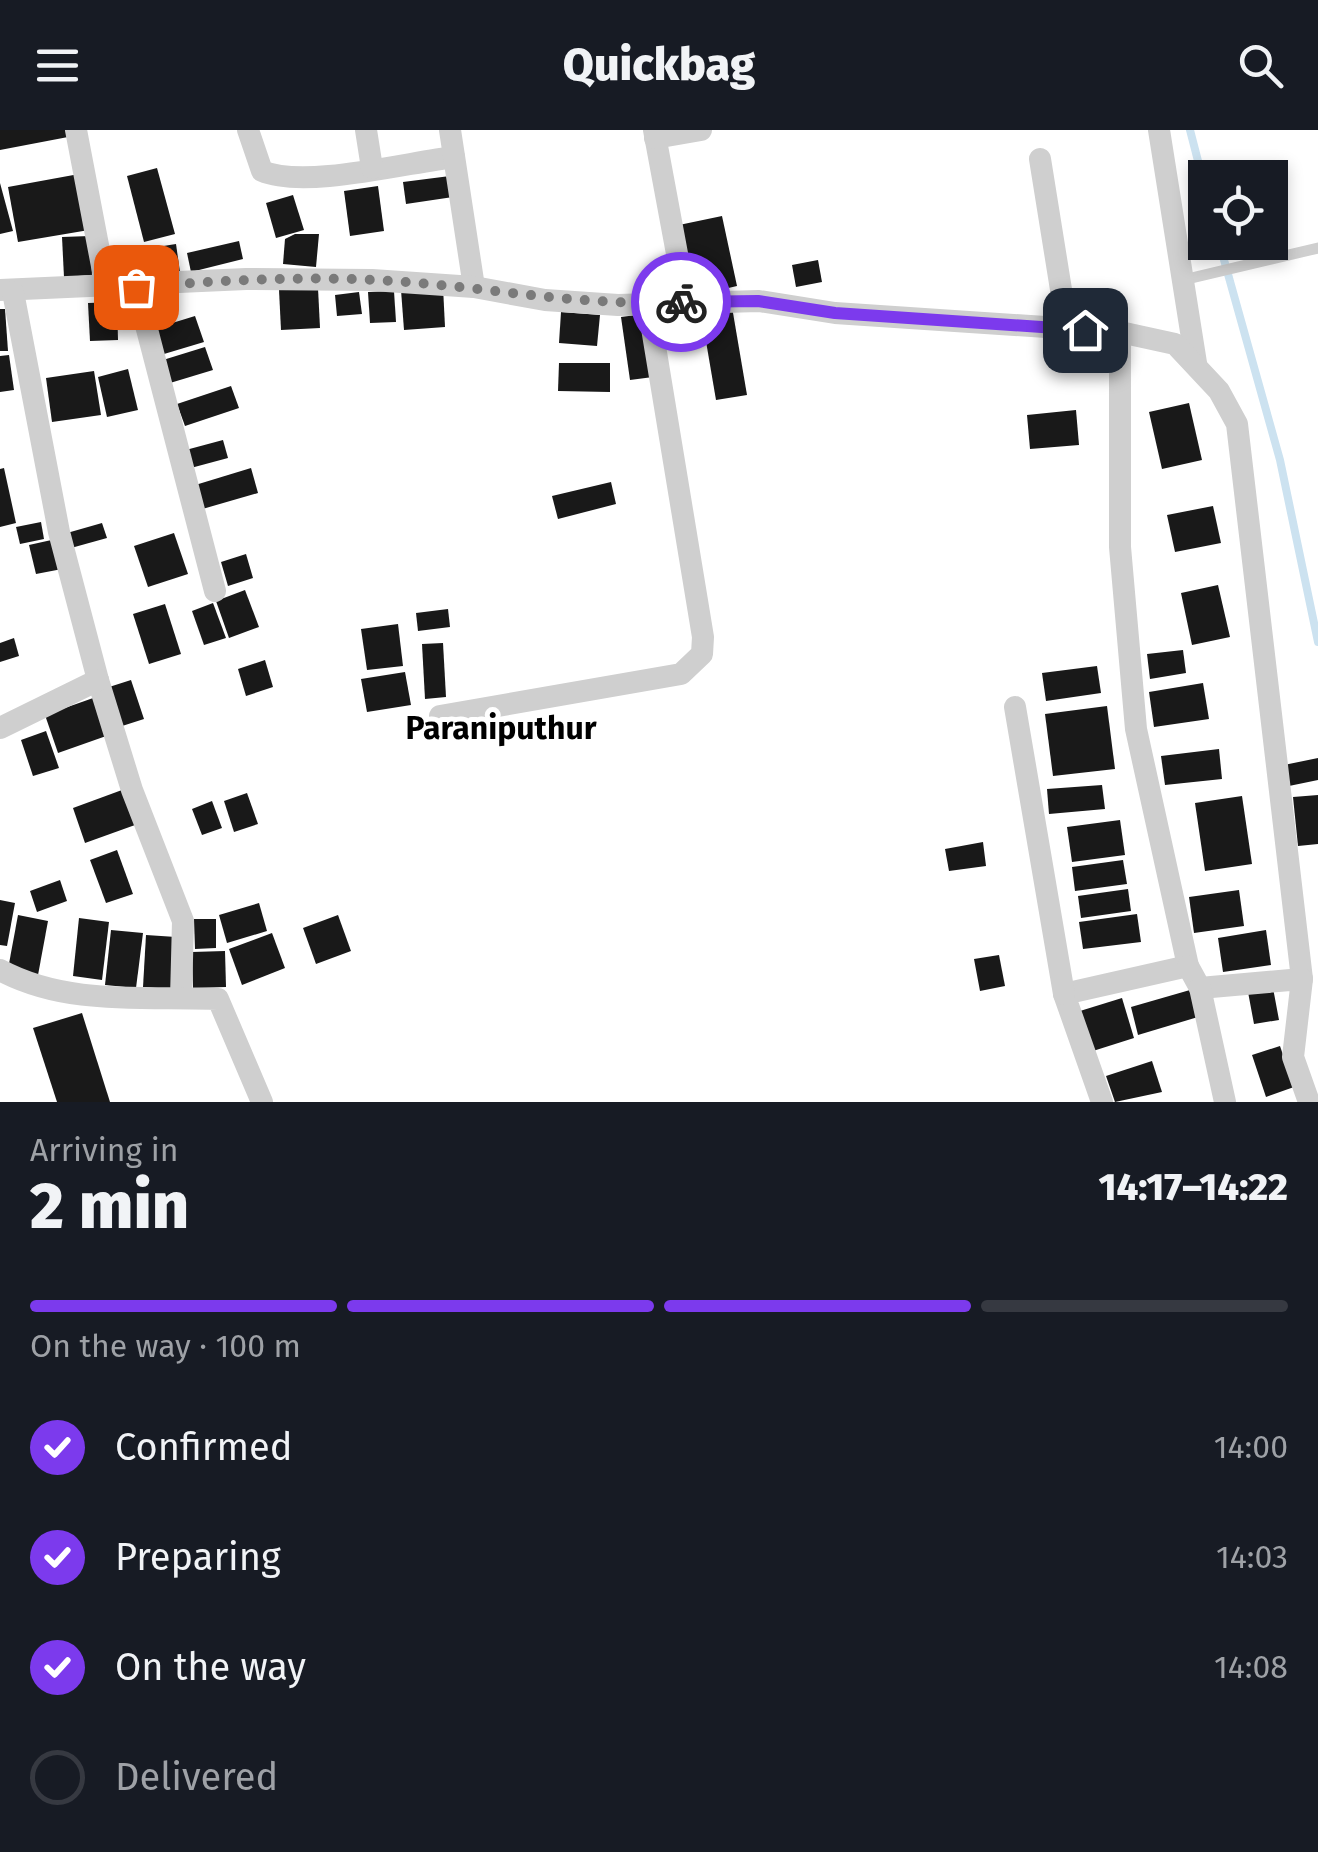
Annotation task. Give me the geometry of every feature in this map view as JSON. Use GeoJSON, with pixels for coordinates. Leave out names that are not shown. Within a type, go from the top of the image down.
{"type":"FeatureCollection","features":[{"type":"Feature","properties":{"kind":"street"},"geometry":{"type":"LineString","coordinates":[[76,130],[106,287]]}},
{"type":"Feature","properties":{"kind":"street"},"geometry":{"type":"LineString","coordinates":[[248,130],[262,171],[278,178],[307,179],[454,157]]}},
{"type":"Feature","properties":{"kind":"street"},"geometry":{"type":"LineString","coordinates":[[366,130],[372,168]]}},
{"type":"Feature","properties":{"kind":"street"},"geometry":{"type":"LineString","coordinates":[[450,130],[474,287]]}},
{"type":"Feature","properties":{"kind":"street"},"geometry":{"type":"LineString","coordinates":[[686,302],[655,134],[702,130]]}},
{"type":"Feature","properties":{"kind":"street"},"geometry":{"type":"LineString","coordinates":[[1159,130],[1196,363]]}},
{"type":"Feature","properties":{"kind":"street"},"geometry":{"type":"LineString","coordinates":[[1040,159],[1063,302],[1099,316],[1120,332]]}},
{"type":"Feature","properties":{"kind":"street"},"geometry":{"type":"LineString","coordinates":[[181,998],[184,921],[132,790],[98,680],[59,532],[6,291],[246,279],[372,280],[474,287],[545,300],[648,304],[758,301],[835,313],[1120,332],[1176,344],[1219,391],[1237,424],[1302,979],[1294,1058],[1309,1102]]}},
{"type":"Feature","properties":{"kind":"street"},"geometry":{"type":"LineString","coordinates":[[136,287],[215,591]]}},
{"type":"Feature","properties":{"kind":"street"},"geometry":{"type":"LineString","coordinates":[[440,716],[681,674],[702,654],[703,637],[648,304]]}},
{"type":"Feature","properties":{"kind":"street"},"geometry":{"type":"LineString","coordinates":[[1120,332],[1120,548],[1136,729],[1188,966],[1200,988],[1225,1102]]}},
{"type":"Feature","properties":{"kind":"street"},"geometry":{"type":"LineString","coordinates":[[0,728],[98,680]]}},
{"type":"Feature","properties":{"kind":"street"},"geometry":{"type":"LineString","coordinates":[[1015,707],[1064,994],[1102,1102]]}},
{"type":"Feature","properties":{"kind":"street"},"geometry":{"type":"LineString","coordinates":[[1064,994],[1188,966]]}},
{"type":"Feature","properties":{"kind":"street"},"geometry":{"type":"LineString","coordinates":[[0,970],[43,987],[90,998],[218,1000],[262,1102]]}},
{"type":"Feature","properties":{"kind":"street"},"geometry":{"type":"LineString","coordinates":[[1200,988],[1302,979]]}},
{"type":"Feature","properties":{"kind":"lane"},"geometry":{"type":"LineString","coordinates":[[1183,280],[1318,248]]}},
{"type":"Feature","properties":{"kind":"building"},"geometry":{"type":"Polygon","coordinates":[[[0,130],[67,130],[68,137],[0,150],[0,130]]]}},
{"type":"Feature","properties":{"kind":"building"},"geometry":{"type":"Polygon","coordinates":[[[157,168],[175,234],[144,242],[127,176],[157,168]]]}},
{"type":"Feature","properties":{"kind":"building"},"geometry":{"type":"Polygon","coordinates":[[[79,174],[89,230],[18,242],[8,187],[79,174]]]}},
{"type":"Feature","properties":{"kind":"building"},"geometry":{"type":"Polygon","coordinates":[[[450,176],[453,197],[406,204],[403,182],[450,176]]]}},
{"type":"Feature","properties":{"kind":"building"},"geometry":{"type":"Polygon","coordinates":[[[0,183],[13,231],[0,234],[0,183]]]}},
{"type":"Feature","properties":{"kind":"building"},"geometry":{"type":"Polygon","coordinates":[[[378,186],[384,231],[350,236],[344,191],[378,186]]]}},
{"type":"Feature","properties":{"kind":"building"},"geometry":{"type":"Polygon","coordinates":[[[293,195],[304,230],[276,238],[266,203],[293,195]]]}},
{"type":"Feature","properties":{"kind":"building"},"geometry":{"type":"Polygon","coordinates":[[[722,216],[737,286],[694,296],[679,225],[722,216]]]}},
{"type":"Feature","properties":{"kind":"building"},"geometry":{"type":"Polygon","coordinates":[[[295,234],[319,234],[316,267],[283,264],[285,239],[295,234]]]}},
{"type":"Feature","properties":{"kind":"building"},"geometry":{"type":"Polygon","coordinates":[[[90,236],[92,275],[64,277],[62,237],[90,236]]]}},
{"type":"Feature","properties":{"kind":"building"},"geometry":{"type":"Polygon","coordinates":[[[239,241],[243,259],[191,272],[187,253],[239,241]]]}},
{"type":"Feature","properties":{"kind":"building"},"geometry":{"type":"Polygon","coordinates":[[[176,244],[180,272],[129,280],[125,252],[176,244]]]}},
{"type":"Feature","properties":{"kind":"building"},"geometry":{"type":"Polygon","coordinates":[[[818,260],[822,282],[796,287],[792,265],[818,260]]]}},
{"type":"Feature","properties":{"kind":"building"},"geometry":{"type":"Polygon","coordinates":[[[443,287],[445,327],[404,330],[401,290],[443,287]]]}},
{"type":"Feature","properties":{"kind":"building"},"geometry":{"type":"Polygon","coordinates":[[[318,288],[320,328],[281,330],[279,290],[318,288]]]}},
{"type":"Feature","properties":{"kind":"building"},"geometry":{"type":"Polygon","coordinates":[[[394,291],[396,322],[370,323],[368,292],[394,291]]]}},
{"type":"Feature","properties":{"kind":"building"},"geometry":{"type":"Polygon","coordinates":[[[359,292],[362,314],[337,316],[335,295],[359,292]]]}},
{"type":"Feature","properties":{"kind":"building"},"geometry":{"type":"Polygon","coordinates":[[[117,302],[118,340],[90,341],[88,303],[117,302]]]}},
{"type":"Feature","properties":{"kind":"building"},"geometry":{"type":"Polygon","coordinates":[[[732,307],[747,395],[716,400],[701,312],[732,307]]]}},
{"type":"Feature","properties":{"kind":"building"},"geometry":{"type":"Polygon","coordinates":[[[0,309],[5,309],[8,351],[0,351],[0,309]]]}},
{"type":"Feature","properties":{"kind":"building"},"geometry":{"type":"Polygon","coordinates":[[[561,312],[600,315],[597,346],[559,343],[561,312]]]}},
{"type":"Feature","properties":{"kind":"building"},"geometry":{"type":"Polygon","coordinates":[[[644,314],[653,377],[630,380],[621,317],[644,314]]]}},
{"type":"Feature","properties":{"kind":"building"},"geometry":{"type":"Polygon","coordinates":[[[195,316],[204,342],[164,354],[156,328],[195,316]]]}},
{"type":"Feature","properties":{"kind":"building"},"geometry":{"type":"Polygon","coordinates":[[[205,347],[213,370],[170,383],[163,360],[205,347]]]}},
{"type":"Feature","properties":{"kind":"building"},"geometry":{"type":"Polygon","coordinates":[[[9,355],[14,390],[0,392],[0,356],[9,355]]]}},
{"type":"Feature","properties":{"kind":"building"},"geometry":{"type":"Polygon","coordinates":[[[559,363],[610,363],[610,392],[558,391],[559,363]]]}},
{"type":"Feature","properties":{"kind":"building"},"geometry":{"type":"Polygon","coordinates":[[[128,369],[138,410],[107,417],[98,377],[128,369]]]}},
{"type":"Feature","properties":{"kind":"building"},"geometry":{"type":"Polygon","coordinates":[[[94,371],[101,415],[52,422],[46,378],[94,371]]]}},
{"type":"Feature","properties":{"kind":"building"},"geometry":{"type":"Polygon","coordinates":[[[231,386],[239,408],[185,426],[177,404],[231,386]]]}},
{"type":"Feature","properties":{"kind":"building"},"geometry":{"type":"Polygon","coordinates":[[[1189,403],[1202,460],[1162,469],[1149,412],[1189,403]]]}},
{"type":"Feature","properties":{"kind":"building"},"geometry":{"type":"Polygon","coordinates":[[[1076,410],[1079,445],[1030,449],[1027,415],[1076,410]]]}},
{"type":"Feature","properties":{"kind":"building"},"geometry":{"type":"Polygon","coordinates":[[[223,440],[228,458],[187,469],[182,451],[223,440]]]}},
{"type":"Feature","properties":{"kind":"building"},"geometry":{"type":"Polygon","coordinates":[[[4,468],[16,523],[0,527],[0,469],[4,468]]]}},
{"type":"Feature","properties":{"kind":"building"},"geometry":{"type":"Polygon","coordinates":[[[251,468],[258,493],[199,510],[192,486],[251,468]]]}},
{"type":"Feature","properties":{"kind":"building"},"geometry":{"type":"Polygon","coordinates":[[[611,482],[616,504],[558,519],[552,496],[611,482]]]}},
{"type":"Feature","properties":{"kind":"building"},"geometry":{"type":"Polygon","coordinates":[[[1213,506],[1221,543],[1175,552],[1167,515],[1213,506]]]}},
{"type":"Feature","properties":{"kind":"building"},"geometry":{"type":"Polygon","coordinates":[[[41,522],[44,539],[20,544],[16,527],[41,522]]]}},
{"type":"Feature","properties":{"kind":"building"},"geometry":{"type":"Polygon","coordinates":[[[102,523],[107,538],[71,548],[67,533],[102,523]]]}},
{"type":"Feature","properties":{"kind":"building"},"geometry":{"type":"Polygon","coordinates":[[[174,533],[188,574],[148,587],[134,546],[174,533]]]}},
{"type":"Feature","properties":{"kind":"building"},"geometry":{"type":"Polygon","coordinates":[[[56,539],[62,569],[36,574],[29,545],[56,539]]]}},
{"type":"Feature","properties":{"kind":"building"},"geometry":{"type":"Polygon","coordinates":[[[246,554],[253,578],[228,586],[221,562],[246,554]]]}},
{"type":"Feature","properties":{"kind":"building"},"geometry":{"type":"Polygon","coordinates":[[[1218,585],[1230,637],[1192,645],[1181,593],[1218,585]]]}},
{"type":"Feature","properties":{"kind":"building"},"geometry":{"type":"Polygon","coordinates":[[[245,590],[259,627],[229,638],[216,601],[245,590]]]}},
{"type":"Feature","properties":{"kind":"building"},"geometry":{"type":"Polygon","coordinates":[[[213,603],[226,638],[204,645],[192,611],[213,603]]]}},
{"type":"Feature","properties":{"kind":"building"},"geometry":{"type":"Polygon","coordinates":[[[165,604],[181,654],[149,664],[133,614],[165,604]]]}},
{"type":"Feature","properties":{"kind":"building"},"geometry":{"type":"Polygon","coordinates":[[[448,609],[450,627],[418,631],[416,613],[448,609]]]}},
{"type":"Feature","properties":{"kind":"building"},"geometry":{"type":"Polygon","coordinates":[[[398,624],[403,666],[367,670],[361,629],[398,624]]]}},
{"type":"Feature","properties":{"kind":"building"},"geometry":{"type":"Polygon","coordinates":[[[14,638],[19,656],[0,662],[0,643],[14,638]]]}},
{"type":"Feature","properties":{"kind":"building"},"geometry":{"type":"Polygon","coordinates":[[[443,643],[446,697],[425,699],[422,644],[443,643]]]}},
{"type":"Feature","properties":{"kind":"building"},"geometry":{"type":"Polygon","coordinates":[[[1183,650],[1186,673],[1150,679],[1147,654],[1183,650]]]}},
{"type":"Feature","properties":{"kind":"building"},"geometry":{"type":"Polygon","coordinates":[[[265,660],[273,687],[246,696],[238,669],[265,660]]]}},
{"type":"Feature","properties":{"kind":"building"},"geometry":{"type":"Polygon","coordinates":[[[1097,666],[1101,693],[1046,701],[1042,673],[1097,666]]]}},
{"type":"Feature","properties":{"kind":"building"},"geometry":{"type":"Polygon","coordinates":[[[405,672],[411,705],[367,712],[361,679],[405,672]]]}},
{"type":"Feature","properties":{"kind":"building"},"geometry":{"type":"Polygon","coordinates":[[[131,680],[144,719],[119,727],[106,688],[131,680]]]}},
{"type":"Feature","properties":{"kind":"building"},"geometry":{"type":"Polygon","coordinates":[[[1203,683],[1209,719],[1154,727],[1149,692],[1203,683]]]}},
{"type":"Feature","properties":{"kind":"building"},"geometry":{"type":"Polygon","coordinates":[[[96,697],[109,735],[58,753],[45,715],[96,697]]]}},
{"type":"Feature","properties":{"kind":"building"},"geometry":{"type":"Polygon","coordinates":[[[1107,706],[1115,769],[1053,776],[1045,714],[1107,706]]]}},
{"type":"Feature","properties":{"kind":"building"},"geometry":{"type":"Polygon","coordinates":[[[46,731],[59,768],[33,776],[21,740],[46,731]]]}},
{"type":"Feature","properties":{"kind":"building"},"geometry":{"type":"Polygon","coordinates":[[[1219,749],[1222,779],[1165,785],[1161,756],[1219,749]]]}},
{"type":"Feature","properties":{"kind":"building"},"geometry":{"type":"Polygon","coordinates":[[[1318,758],[1318,780],[1289,786],[1284,765],[1318,758]]]}},
{"type":"Feature","properties":{"kind":"building"},"geometry":{"type":"Polygon","coordinates":[[[1102,785],[1105,809],[1049,814],[1047,789],[1102,785]]]}},
{"type":"Feature","properties":{"kind":"building"},"geometry":{"type":"Polygon","coordinates":[[[122,790],[135,825],[85,843],[73,808],[122,790]]]}},
{"type":"Feature","properties":{"kind":"building"},"geometry":{"type":"Polygon","coordinates":[[[247,793],[258,824],[234,832],[224,801],[247,793]]]}},
{"type":"Feature","properties":{"kind":"building"},"geometry":{"type":"Polygon","coordinates":[[[1318,795],[1318,844],[1298,846],[1293,797],[1318,795]]]}},
{"type":"Feature","properties":{"kind":"building"},"geometry":{"type":"Polygon","coordinates":[[[1242,796],[1252,864],[1205,871],[1195,803],[1242,796]]]}},
{"type":"Feature","properties":{"kind":"building"},"geometry":{"type":"Polygon","coordinates":[[[212,801],[222,828],[202,835],[192,809],[212,801]]]}},
{"type":"Feature","properties":{"kind":"building"},"geometry":{"type":"Polygon","coordinates":[[[1120,820],[1125,855],[1072,862],[1067,827],[1120,820]]]}},
{"type":"Feature","properties":{"kind":"building"},"geometry":{"type":"Polygon","coordinates":[[[983,842],[986,866],[949,871],[945,849],[983,842]]]}},
{"type":"Feature","properties":{"kind":"building"},"geometry":{"type":"Polygon","coordinates":[[[117,850],[133,894],[106,903],[90,860],[117,850]]]}},
{"type":"Feature","properties":{"kind":"building"},"geometry":{"type":"Polygon","coordinates":[[[1123,860],[1127,884],[1075,891],[1072,867],[1123,860]]]}},
{"type":"Feature","properties":{"kind":"building"},"geometry":{"type":"Polygon","coordinates":[[[60,880],[67,901],[37,912],[30,891],[60,880]]]}},
{"type":"Feature","properties":{"kind":"building"},"geometry":{"type":"Polygon","coordinates":[[[1128,889],[1131,911],[1081,918],[1078,896],[1128,889]]]}},
{"type":"Feature","properties":{"kind":"building"},"geometry":{"type":"Polygon","coordinates":[[[1239,890],[1244,926],[1194,933],[1189,897],[1239,890]]]}},
{"type":"Feature","properties":{"kind":"building"},"geometry":{"type":"Polygon","coordinates":[[[0,900],[15,903],[7,946],[0,945],[0,900]]]}},
{"type":"Feature","properties":{"kind":"building"},"geometry":{"type":"Polygon","coordinates":[[[259,903],[267,931],[227,943],[219,915],[259,903]]]}},
{"type":"Feature","properties":{"kind":"building"},"geometry":{"type":"Polygon","coordinates":[[[1137,914],[1141,942],[1083,949],[1079,922],[1137,914]]]}},
{"type":"Feature","properties":{"kind":"building"},"geometry":{"type":"Polygon","coordinates":[[[18,915],[48,921],[38,975],[8,969],[18,915]]]}},
{"type":"Feature","properties":{"kind":"building"},"geometry":{"type":"Polygon","coordinates":[[[338,915],[351,951],[316,964],[303,928],[338,915]]]}},
{"type":"Feature","properties":{"kind":"building"},"geometry":{"type":"Polygon","coordinates":[[[79,918],[109,922],[102,980],[73,976],[79,918]]]}},
{"type":"Feature","properties":{"kind":"building"},"geometry":{"type":"Polygon","coordinates":[[[194,919],[216,919],[216,948],[195,949],[194,919]]]}},
{"type":"Feature","properties":{"kind":"building"},"geometry":{"type":"Polygon","coordinates":[[[111,930],[143,933],[136,988],[105,985],[111,930]]]}},
{"type":"Feature","properties":{"kind":"building"},"geometry":{"type":"Polygon","coordinates":[[[1266,930],[1271,965],[1223,972],[1218,938],[1266,930]]]}},
{"type":"Feature","properties":{"kind":"building"},"geometry":{"type":"Polygon","coordinates":[[[272,933],[285,968],[242,985],[229,949],[272,933]]]}},
{"type":"Feature","properties":{"kind":"building"},"geometry":{"type":"Polygon","coordinates":[[[146,935],[176,937],[173,989],[143,987],[146,935]]]}},
{"type":"Feature","properties":{"kind":"building"},"geometry":{"type":"Polygon","coordinates":[[[225,951],[226,987],[193,988],[192,952],[225,951]]]}},
{"type":"Feature","properties":{"kind":"building"},"geometry":{"type":"Polygon","coordinates":[[[999,955],[1005,986],[980,991],[974,959],[999,955]]]}},
{"type":"Feature","properties":{"kind":"building"},"geometry":{"type":"Polygon","coordinates":[[[1273,988],[1279,1020],[1254,1024],[1248,992],[1273,988]]]}},
{"type":"Feature","properties":{"kind":"building"},"geometry":{"type":"Polygon","coordinates":[[[1190,990],[1198,1017],[1138,1035],[1131,1007],[1190,990]]]}},
{"type":"Feature","properties":{"kind":"building"},"geometry":{"type":"Polygon","coordinates":[[[1122,998],[1134,1038],[1093,1051],[1080,1011],[1122,998]]]}},
{"type":"Feature","properties":{"kind":"building"},"geometry":{"type":"Polygon","coordinates":[[[82,1013],[110,1102],[57,1102],[33,1028],[82,1013]]]}},
{"type":"Feature","properties":{"kind":"building"},"geometry":{"type":"Polygon","coordinates":[[[1280,1046],[1294,1087],[1266,1097],[1252,1055],[1280,1046]]]}},
{"type":"Feature","properties":{"kind":"building"},"geometry":{"type":"Polygon","coordinates":[[[1152,1061],[1162,1092],[1115,1102],[1106,1076],[1152,1061]]]}},
{"type":"Feature","properties":{"kind":"waterway"},"geometry":{"type":"LineString","coordinates":[[1190,130],[1198,160]]}},
{"type":"Feature","properties":{"kind":"waterway"},"geometry":{"type":"LineString","coordinates":[[1224,260],[1280,460],[1318,642]]}},
{"type":"Feature","properties":{"kind":"way so far"},"geometry":{"type":"LineString","coordinates":[[136,287],[246,279],[372,280],[474,287],[545,300],[618,305],[681,302]]}},
{"type":"Feature","properties":{"kind":"district","name":"Paraniputhur"},"geometry":{"type":"Point","coordinates":[501,728]}},
{"type":"Feature","properties":{"kind":"route"},"geometry":{"type":"LineString","coordinates":[[681,302],[758,301],[835,313],[1085,330]]}}]}
